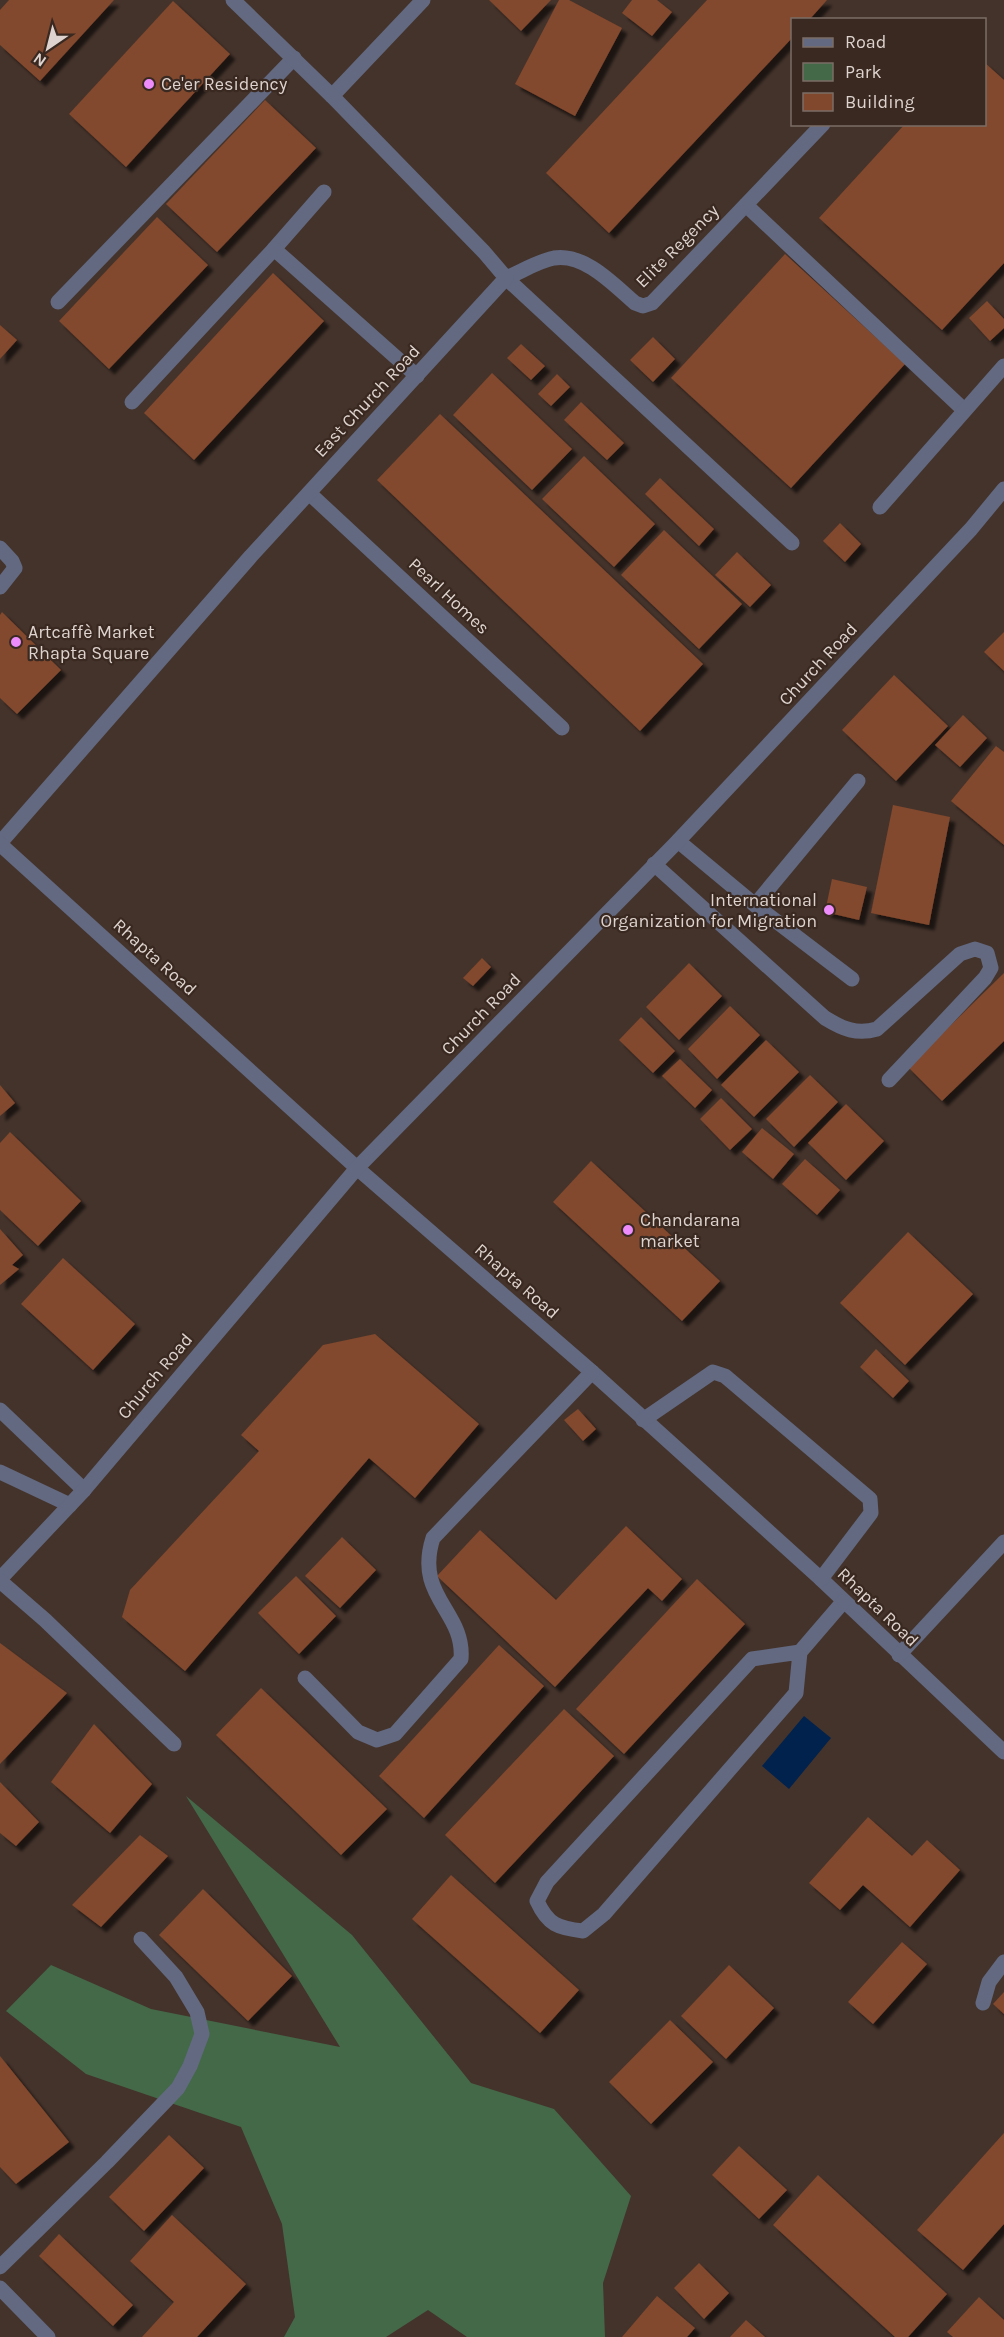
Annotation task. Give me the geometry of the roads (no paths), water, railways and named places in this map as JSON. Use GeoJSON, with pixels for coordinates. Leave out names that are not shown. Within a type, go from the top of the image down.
{"type":"FeatureCollection","features":[{"type":"Feature","properties":{"kind":"street"},"geometry":{"type":"LineString","coordinates":[[233,0],[332,96],[484,252],[506,278],[792,543]]}},
{"type":"Feature","properties":{"kind":"street"},"geometry":{"type":"LineString","coordinates":[[332,96],[423,0]]}},
{"type":"Feature","properties":{"kind":"street"},"geometry":{"type":"LineString","coordinates":[[58,302],[294,58]]}},
{"type":"Feature","properties":{"kind":"street","name":"Elite Regency"},"geometry":{"type":"LineString","coordinates":[[506,278],[554,258],[571,260],[595,270],[635,303],[643,306],[652,303],[821,126]]}},
{"type":"Feature","properties":{"kind":"street"},"geometry":{"type":"LineString","coordinates":[[132,402],[324,192]]}},
{"type":"Feature","properties":{"kind":"street","name":"Elite Regency"},"geometry":{"type":"LineString","coordinates":[[746,205],[964,410]]}},
{"type":"Feature","properties":{"kind":"street"},"geometry":{"type":"LineString","coordinates":[[274,249],[417,376]]}},
{"type":"Feature","properties":{"kind":"street","name":"East Church Road"},"geometry":{"type":"LineString","coordinates":[[0,843],[309,493],[506,278]]}},
{"type":"Feature","properties":{"kind":"street"},"geometry":{"type":"LineString","coordinates":[[880,507],[1004,366]]}},
{"type":"Feature","properties":{"kind":"street","name":"Church Road"},"geometry":{"type":"LineString","coordinates":[[0,1580],[84,1490],[357,1168],[678,841],[971,529],[1004,489]]}},
{"type":"Feature","properties":{"kind":"street","name":"Pearl Homes"},"geometry":{"type":"LineString","coordinates":[[309,493],[562,728]]}},
{"type":"Feature","properties":{"kind":"street"},"geometry":{"type":"LineString","coordinates":[[0,548],[15,568],[0,587]]}},
{"type":"Feature","properties":{"kind":"street"},"geometry":{"type":"LineString","coordinates":[[755,905],[858,781]]}},
{"type":"Feature","properties":{"kind":"street"},"geometry":{"type":"LineString","coordinates":[[678,841],[755,905],[852,979]]}},
{"type":"Feature","properties":{"kind":"street","name":"Rhapta Road"},"geometry":{"type":"LineString","coordinates":[[0,843],[357,1168],[592,1372],[821,1579],[1004,1752]]}},
{"type":"Feature","properties":{"kind":"street"},"geometry":{"type":"LineString","coordinates":[[654,864],[825,1018],[843,1029],[864,1033],[878,1029],[960,954],[975,949],[987,953],[991,968],[985,978],[889,1080]]}},
{"type":"Feature","properties":{"kind":"street"},"geometry":{"type":"LineString","coordinates":[[304,1678],[358,1732],[377,1740],[395,1734],[461,1659],[462,1647],[459,1633],[430,1580],[429,1552],[433,1538],[592,1372]]}},
{"type":"Feature","properties":{"kind":"street"},"geometry":{"type":"LineString","coordinates":[[644,1420],[713,1372],[725,1376],[870,1499],[871,1513],[821,1579]]}},
{"type":"Feature","properties":{"kind":"street"},"geometry":{"type":"LineString","coordinates":[[0,1410],[84,1490]]}},
{"type":"Feature","properties":{"kind":"street"},"geometry":{"type":"LineString","coordinates":[[0,1472],[70,1505]]}},
{"type":"Feature","properties":{"kind":"street"},"geometry":{"type":"LineString","coordinates":[[899,1655],[1004,1542]]}},
{"type":"Feature","properties":{"kind":"street"},"geometry":{"type":"LineString","coordinates":[[0,1580],[174,1744]]}},
{"type":"Feature","properties":{"kind":"street"},"geometry":{"type":"LineString","coordinates":[[800,1652],[752,1659],[547,1882],[537,1902],[544,1917],[563,1929],[583,1931],[604,1914],[796,1693],[800,1652],[843,1602]]}},
{"type":"Feature","properties":{"kind":"street"},"geometry":{"type":"LineString","coordinates":[[0,2268],[178,2088],[190,2066],[202,2034],[197,2012],[176,1977],[141,1939]]}},
{"type":"Feature","properties":{"kind":"street"},"geometry":{"type":"LineString","coordinates":[[983,2003],[989,1982],[1004,1962]]}},
{"type":"Feature","properties":{"kind":"street"},"geometry":{"type":"LineString","coordinates":[[0,2288],[48,2337]]}},
{"type":"Feature","properties":{"kind":"water"},"geometry":{"type":"Polygon","coordinates":[[[804,1716],[831,1738],[789,1789],[762,1766],[804,1716]]]}},
{"type":"Feature","properties":{"kind":"place","name":"Ce'er Residency"},"geometry":{"type":"Point","coordinates":[149,84]}},
{"type":"Feature","properties":{"kind":"place","name":"Artcaffè Market Rhapta Square"},"geometry":{"type":"Point","coordinates":[16,642]}},
{"type":"Feature","properties":{"kind":"place","name":"International Organization for Migration"},"geometry":{"type":"Point","coordinates":[829,910]}},
{"type":"Feature","properties":{"kind":"place","name":"Chandarana market"},"geometry":{"type":"Point","coordinates":[628,1230]}}]}
